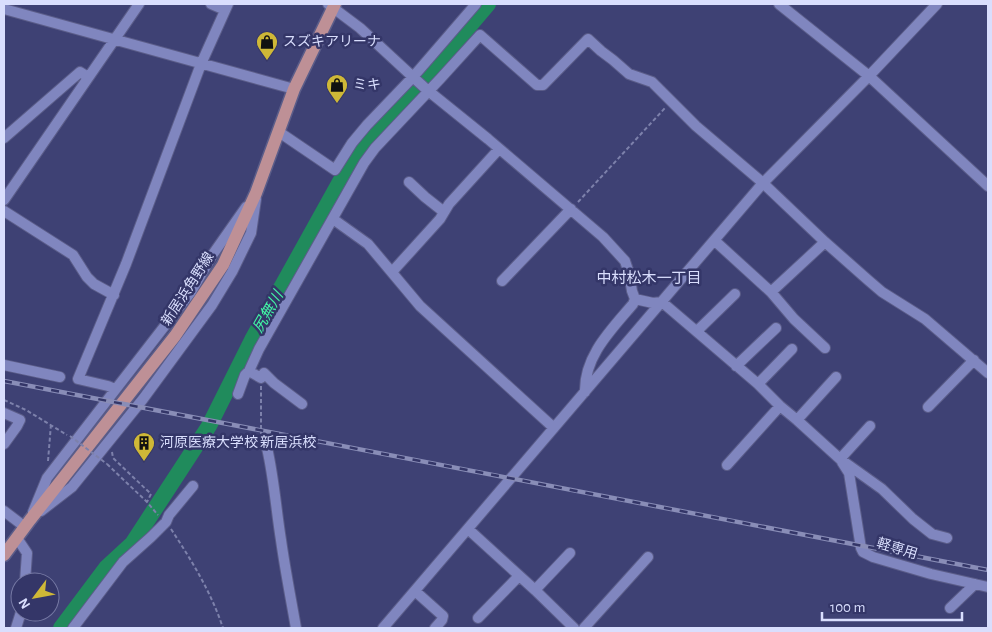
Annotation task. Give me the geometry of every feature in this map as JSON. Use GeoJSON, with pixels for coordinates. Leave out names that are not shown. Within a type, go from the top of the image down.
{"type":"FeatureCollection","features":[{"type":"Feature","properties":{"kind":"main road","name":"新居浜角野線"},"geometry":{"type":"LineString","coordinates":[[4,555],[175,336],[223,265],[256,194],[294,90],[332,5]]}},
{"type":"Feature","properties":{"kind":"street"},"geometry":{"type":"LineString","coordinates":[[4,200],[139,4]]}},
{"type":"Feature","properties":{"kind":"street"},"geometry":{"type":"LineString","coordinates":[[115,389],[78,379],[114,295],[201,64],[226,7],[211,4]]}},
{"type":"Feature","properties":{"kind":"street"},"geometry":{"type":"LineString","coordinates":[[278,132],[335,170],[352,142],[414,78],[476,4]]}},
{"type":"Feature","properties":{"kind":"street"},"geometry":{"type":"LineString","coordinates":[[779,4],[869,76],[988,186]]}},
{"type":"Feature","properties":{"kind":"street"},"geometry":{"type":"LineString","coordinates":[[383,628],[763,183],[937,4]]}},
{"type":"Feature","properties":{"kind":"street"},"geometry":{"type":"LineString","coordinates":[[332,5],[360,28],[427,90],[571,209],[603,237],[625,261],[635,299],[599,346],[589,365],[585,381],[585,392]]}},
{"type":"Feature","properties":{"kind":"street"},"geometry":{"type":"LineString","coordinates":[[4,9],[294,90]]}},
{"type":"Feature","properties":{"kind":"street"},"geometry":{"type":"LineString","coordinates":[[238,394],[245,375],[249,371],[263,342],[364,163],[427,90],[440,79],[480,35],[537,84],[543,85],[588,39],[629,74],[652,82],[702,132],[763,183],[824,242],[882,292],[925,319],[988,373]]}},
{"type":"Feature","properties":{"kind":"street"},"geometry":{"type":"LineString","coordinates":[[4,138],[80,72],[88,77]]}},
{"type":"Feature","properties":{"kind":"street"},"geometry":{"type":"LineString","coordinates":[[392,272],[440,219],[449,204],[499,149]]}},
{"type":"Feature","properties":{"kind":"street"},"geometry":{"type":"LineString","coordinates":[[409,182],[444,212]]}},
{"type":"Feature","properties":{"kind":"street"},"geometry":{"type":"LineString","coordinates":[[26,572],[27,553],[24,528],[46,478],[191,292],[213,254],[256,194]]}},
{"type":"Feature","properties":{"kind":"street"},"geometry":{"type":"LineString","coordinates":[[502,281],[571,209]]}},
{"type":"Feature","properties":{"kind":"street"},"geometry":{"type":"LineString","coordinates":[[4,211],[73,255],[87,277],[94,284],[114,295]]}},
{"type":"Feature","properties":{"kind":"street"},"geometry":{"type":"LineString","coordinates":[[333,220],[368,244],[420,306],[554,428]]}},
{"type":"Feature","properties":{"kind":"street"},"geometry":{"type":"LineString","coordinates":[[715,241],[770,292],[825,348]]}},
{"type":"Feature","properties":{"kind":"street"},"geometry":{"type":"LineString","coordinates":[[770,292],[824,242]]}},
{"type":"Feature","properties":{"kind":"street"},"geometry":{"type":"LineString","coordinates":[[697,331],[735,294]]}},
{"type":"Feature","properties":{"kind":"street"},"geometry":{"type":"LineString","coordinates":[[635,299],[653,303],[662,302],[758,384],[840,460],[882,488],[913,519],[932,534],[947,538]]}},
{"type":"Feature","properties":{"kind":"street"},"geometry":{"type":"LineString","coordinates":[[736,366],[776,328]]}},
{"type":"Feature","properties":{"kind":"street"},"geometry":{"type":"LineString","coordinates":[[758,384],[792,349]]}},
{"type":"Feature","properties":{"kind":"street"},"geometry":{"type":"LineString","coordinates":[[928,407],[974,360]]}},
{"type":"Feature","properties":{"kind":"street"},"geometry":{"type":"LineString","coordinates":[[4,365],[60,377]]}},
{"type":"Feature","properties":{"kind":"street"},"geometry":{"type":"LineString","coordinates":[[249,371],[261,378],[264,373],[302,404]]}},
{"type":"Feature","properties":{"kind":"street"},"geometry":{"type":"LineString","coordinates":[[798,420],[836,377]]}},
{"type":"Feature","properties":{"kind":"street"},"geometry":{"type":"LineString","coordinates":[[727,465],[780,406]]}},
{"type":"Feature","properties":{"kind":"street"},"geometry":{"type":"LineString","coordinates":[[4,413],[20,420],[4,444]]}},
{"type":"Feature","properties":{"kind":"street"},"geometry":{"type":"LineString","coordinates":[[840,460],[870,426]]}},
{"type":"Feature","properties":{"kind":"street"},"geometry":{"type":"LineString","coordinates":[[267,448],[296,628]]}},
{"type":"Feature","properties":{"kind":"street","name":"軽専用"},"geometry":{"type":"LineString","coordinates":[[840,460],[850,472],[863,552],[873,557],[931,574],[988,587]]}},
{"type":"Feature","properties":{"kind":"street"},"geometry":{"type":"LineString","coordinates":[[73,628],[123,562],[151,537],[194,486]]}},
{"type":"Feature","properties":{"kind":"street"},"geometry":{"type":"LineString","coordinates":[[4,511],[24,528]]}},
{"type":"Feature","properties":{"kind":"street"},"geometry":{"type":"LineString","coordinates":[[468,530],[574,628]]}},
{"type":"Feature","properties":{"kind":"street"},"geometry":{"type":"LineString","coordinates":[[535,590],[570,553]]}},
{"type":"Feature","properties":{"kind":"street"},"geometry":{"type":"LineString","coordinates":[[584,628],[648,557]]}},
{"type":"Feature","properties":{"kind":"street"},"geometry":{"type":"LineString","coordinates":[[478,618],[519,576]]}},
{"type":"Feature","properties":{"kind":"street"},"geometry":{"type":"LineString","coordinates":[[950,608],[975,584]]}},
{"type":"Feature","properties":{"kind":"street"},"geometry":{"type":"LineString","coordinates":[[415,591],[442,616],[442,620],[435,628]]}},
{"type":"Feature","properties":{"kind":"path"},"geometry":{"type":"LineString","coordinates":[[571,209],[671,101]]}},
{"type":"Feature","properties":{"kind":"path"},"geometry":{"type":"LineString","coordinates":[[261,378],[261,433],[267,448]]}},
{"type":"Feature","properties":{"kind":"path"},"geometry":{"type":"LineString","coordinates":[[4,400],[26,410],[70,436],[107,464],[147,502],[164,521],[188,555],[207,588],[224,628]]}},
{"type":"Feature","properties":{"kind":"path"},"geometry":{"type":"LineString","coordinates":[[48,460],[50,424]]}},
{"type":"Feature","properties":{"kind":"path"},"geometry":{"type":"LineString","coordinates":[[111,450],[113,458],[151,494],[147,502]]}},
{"type":"Feature","properties":{"kind":"waterway","name":"尻無川"},"geometry":{"type":"LineString","coordinates":[[61,628],[106,568],[132,544],[209,426],[252,340],[341,180],[362,147],[488,4]]}},
{"type":"Feature","properties":{"kind":"railway"},"geometry":{"type":"LineString","coordinates":[[4,381],[988,570]]}},
{"type":"Feature","properties":{"kind":"place","name":"スズキアリーナ"},"geometry":{"type":"Point","coordinates":[267,61]}},
{"type":"Feature","properties":{"kind":"place","name":"ミキ"},"geometry":{"type":"Point","coordinates":[337,104]}},
{"type":"Feature","properties":{"kind":"place","name":"河原医療大学校 新居浜校"},"geometry":{"type":"Point","coordinates":[144,462]}},
{"type":"Feature","properties":{"kind":"district","name":"中村松木一丁目"},"geometry":{"type":"Point","coordinates":[649,278]}}]}
